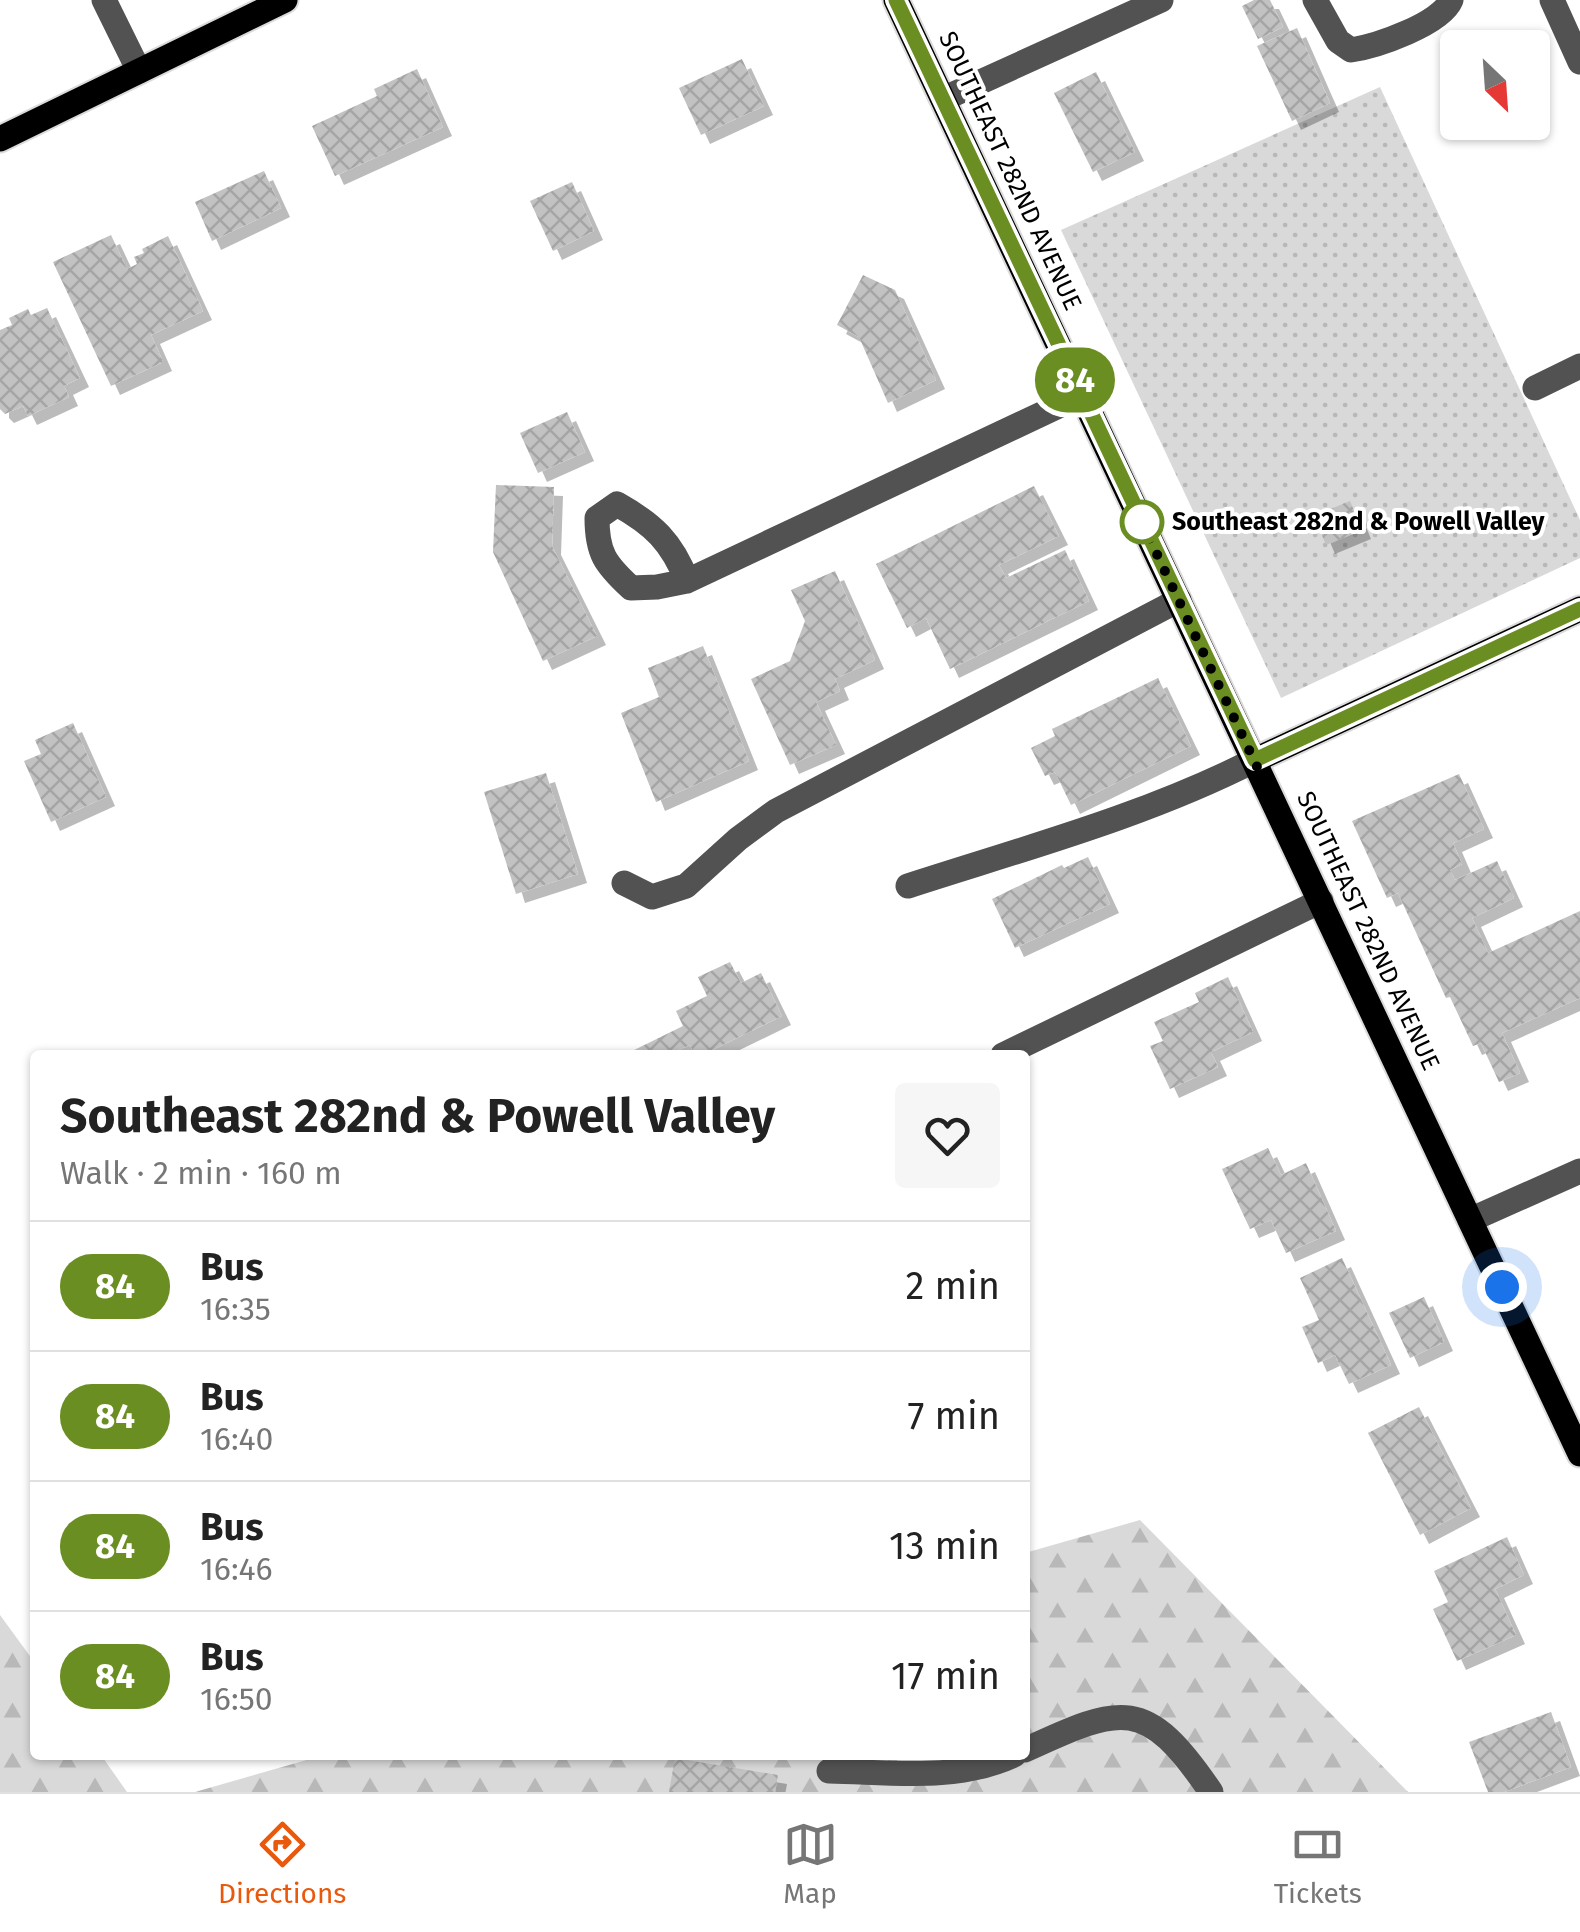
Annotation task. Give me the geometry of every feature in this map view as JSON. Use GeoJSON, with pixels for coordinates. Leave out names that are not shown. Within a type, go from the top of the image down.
{"type":"FeatureCollection","features":[{"type":"Feature","properties":{"kind":"main road"},"geometry":{"type":"LineString","coordinates":[[0,139],[285,0]]}},
{"type":"Feature","properties":{"kind":"main road","name":"SOUTHEAST 282ND AVENUE"},"geometry":{"type":"LineString","coordinates":[[896,0],[1580,1454]]}},
{"type":"Feature","properties":{"kind":"main road"},"geometry":{"type":"LineString","coordinates":[[1255,760],[1580,609]]}},
{"type":"Feature","properties":{"kind":"street"},"geometry":{"type":"LineString","coordinates":[[104,0],[139,71]]}},
{"type":"Feature","properties":{"kind":"street"},"geometry":{"type":"LineString","coordinates":[[943,98],[1161,0]]}},
{"type":"Feature","properties":{"kind":"street"},"geometry":{"type":"LineString","coordinates":[[1315,0],[1338,40],[1351,50],[1368,48],[1444,14],[1451,0]]}},
{"type":"Feature","properties":{"kind":"street"},"geometry":{"type":"LineString","coordinates":[[1552,0],[1580,62]]}},
{"type":"Feature","properties":{"kind":"street"},"geometry":{"type":"LineString","coordinates":[[1535,388],[1580,366]]}},
{"type":"Feature","properties":{"kind":"street"},"geometry":{"type":"LineString","coordinates":[[686,581],[1082,396]]}},
{"type":"Feature","properties":{"kind":"street"},"geometry":{"type":"LineString","coordinates":[[624,884],[652,896],[686,886],[776,810],[1179,600]]}},
{"type":"Feature","properties":{"kind":"street"},"geometry":{"type":"LineString","coordinates":[[908,886],[1128,816],[1199,788],[1255,760]]}},
{"type":"Feature","properties":{"kind":"street"},"geometry":{"type":"LineString","coordinates":[[1013,1050],[1320,901]]}},
{"type":"Feature","properties":{"kind":"street"},"geometry":{"type":"LineString","coordinates":[[1470,1220],[1580,1171]]}},
{"type":"Feature","properties":{"kind":"street"},"geometry":{"type":"LineString","coordinates":[[1030,1748],[1090,1720],[1132,1718],[1154,1726],[1177,1748],[1211,1792]]}},
{"type":"Feature","properties":{"kind":"street"},"geometry":{"type":"LineString","coordinates":[[828,1770],[942,1774],[972,1771],[1001,1760]]}},
{"type":"Feature","properties":{"kind":"green space"},"geometry":{"type":"Polygon","coordinates":[[[1380,87],[1580,520],[1580,558],[1281,698],[1061,230],[1380,87]]]}},
{"type":"Feature","properties":{"kind":"green space"},"geometry":{"type":"Polygon","coordinates":[[[1140,1520],[1408,1792],[195,1792],[307,1760],[1030,1760],[1030,1552],[1140,1520]]]}},
{"type":"Feature","properties":{"kind":"green space"},"geometry":{"type":"Polygon","coordinates":[[[0,1615],[30,1656],[30,1760],[105,1760],[127,1792],[0,1792],[0,1615]]]}},
{"type":"Feature","properties":{"kind":"building"},"geometry":{"type":"Polygon","coordinates":[[[1254,0],[1270,0],[1283,27],[1258,39],[1242,6],[1254,0]]]}},
{"type":"Feature","properties":{"kind":"building"},"geometry":{"type":"Polygon","coordinates":[[[1297,28],[1330,103],[1292,121],[1257,46],[1297,28]]]}},
{"type":"Feature","properties":{"kind":"building"},"geometry":{"type":"Polygon","coordinates":[[[742,59],[764,106],[701,135],[679,88],[742,59]]]}},
{"type":"Feature","properties":{"kind":"building"},"geometry":{"type":"Polygon","coordinates":[[[417,69],[443,127],[335,176],[312,126],[377,96],[374,89],[417,69]]]}},
{"type":"Feature","properties":{"kind":"building"},"geometry":{"type":"Polygon","coordinates":[[[1096,72],[1135,152],[1093,172],[1054,93],[1096,72]]]}},
{"type":"Feature","properties":{"kind":"building"},"geometry":{"type":"Polygon","coordinates":[[[264,171],[281,208],[212,241],[195,202],[264,171]]]}},
{"type":"Feature","properties":{"kind":"building"},"geometry":{"type":"Polygon","coordinates":[[[572,182],[594,231],[553,251],[530,201],[572,182]]]}},
{"type":"Feature","properties":{"kind":"building"},"geometry":{"type":"Polygon","coordinates":[[[111,235],[127,269],[137,264],[134,257],[144,253],[142,249],[168,236],[203,311],[151,335],[163,362],[111,386],[53,262],[111,235]]]}},
{"type":"Feature","properties":{"kind":"building"},"geometry":{"type":"Polygon","coordinates":[[[863,275],[895,290],[936,380],[888,403],[859,337],[837,325],[863,275]]]}},
{"type":"Feature","properties":{"kind":"building"},"geometry":{"type":"Polygon","coordinates":[[[47,308],[80,378],[64,386],[69,397],[28,416],[23,406],[5,414],[0,409],[0,330],[12,325],[9,318],[28,309],[31,315],[47,308]]]}},
{"type":"Feature","properties":{"kind":"building"},"geometry":{"type":"Polygon","coordinates":[[[567,412],[585,452],[538,473],[520,433],[567,412]]]}},
{"type":"Feature","properties":{"kind":"building"},"geometry":{"type":"Polygon","coordinates":[[[496,485],[554,487],[552,546],[597,636],[543,661],[493,552],[496,485]]]}},
{"type":"Feature","properties":{"kind":"building"},"geometry":{"type":"Polygon","coordinates":[[[1034,486],[1059,536],[999,565],[1006,578],[1065,550],[1089,601],[950,669],[926,618],[907,628],[876,564],[1034,486]]]}},
{"type":"Feature","properties":{"kind":"building"},"geometry":{"type":"Polygon","coordinates":[[[1350,501],[1362,530],[1326,545],[1314,516],[1350,501]]]}},
{"type":"Feature","properties":{"kind":"building"},"geometry":{"type":"Polygon","coordinates":[[[835,571],[875,660],[835,679],[840,691],[816,702],[836,745],[790,765],[751,679],[790,661],[805,621],[791,590],[835,571]]]}},
{"type":"Feature","properties":{"kind":"building"},"geometry":{"type":"Polygon","coordinates":[[[703,646],[749,761],[656,802],[621,713],[659,697],[648,668],[703,646]]]}},
{"type":"Feature","properties":{"kind":"building"},"geometry":{"type":"Polygon","coordinates":[[[1158,678],[1191,746],[1071,805],[1055,772],[1045,776],[1031,748],[1055,736],[1052,729],[1158,678]]]}},
{"type":"Feature","properties":{"kind":"building"},"geometry":{"type":"Polygon","coordinates":[[[73,723],[106,797],[51,822],[24,761],[41,754],[35,740],[73,723]]]}},
{"type":"Feature","properties":{"kind":"building"},"geometry":{"type":"Polygon","coordinates":[[[546,773],[578,874],[516,894],[484,792],[546,773]]]}},
{"type":"Feature","properties":{"kind":"building"},"geometry":{"type":"Polygon","coordinates":[[[1459,774],[1484,829],[1453,843],[1462,864],[1450,870],[1455,880],[1497,861],[1514,898],[1472,918],[1488,953],[1580,911],[1580,998],[1502,1033],[1520,1073],[1499,1082],[1481,1043],[1473,1046],[1450,997],[1446,998],[1398,893],[1387,898],[1352,821],[1459,774]]]}},
{"type":"Feature","properties":{"kind":"building"},"geometry":{"type":"Polygon","coordinates":[[[1088,857],[1110,904],[1015,948],[992,899],[1062,865],[1064,868],[1088,857]]]}},
{"type":"Feature","properties":{"kind":"building"},"geometry":{"type":"Polygon","coordinates":[[[730,962],[741,983],[761,973],[782,1016],[712,1050],[692,1050],[690,1045],[678,1050],[634,1050],[683,1026],[676,1011],[707,996],[698,977],[730,962]]]}},
{"type":"Feature","properties":{"kind":"building"},"geometry":{"type":"Polygon","coordinates":[[[1228,977],[1253,1032],[1211,1052],[1218,1067],[1170,1089],[1150,1046],[1163,1041],[1154,1022],[1199,1002],[1195,993],[1228,977]]]}},
{"type":"Feature","properties":{"kind":"building"},"geometry":{"type":"Polygon","coordinates":[[[1268,1148],[1281,1175],[1306,1163],[1336,1231],[1286,1253],[1271,1220],[1250,1229],[1222,1169],[1268,1148]]]}},
{"type":"Feature","properties":{"kind":"building"},"geometry":{"type":"Polygon","coordinates":[[[1342,1258],[1391,1365],[1349,1384],[1335,1355],[1318,1363],[1302,1327],[1319,1320],[1300,1278],[1342,1258]]]}},
{"type":"Feature","properties":{"kind":"building"},"geometry":{"type":"Polygon","coordinates":[[[1424,1297],[1444,1342],[1410,1358],[1389,1313],[1424,1297]]]}},
{"type":"Feature","properties":{"kind":"building"},"geometry":{"type":"Polygon","coordinates":[[[1419,1407],[1471,1508],[1420,1535],[1368,1433],[1419,1407]]]}},
{"type":"Feature","properties":{"kind":"building"},"geometry":{"type":"Polygon","coordinates":[[[1507,1537],[1524,1575],[1495,1589],[1516,1635],[1457,1661],[1433,1609],[1448,1602],[1434,1571],[1507,1537]]]}},
{"type":"Feature","properties":{"kind":"building"},"geometry":{"type":"Polygon","coordinates":[[[1551,1712],[1571,1767],[1504,1792],[1488,1792],[1469,1742],[1551,1712]]]}},
{"type":"Feature","properties":{"kind":"building"},"geometry":{"type":"Polygon","coordinates":[[[675,1760],[778,1775],[775,1792],[669,1792],[675,1760]]]}},
{"type":"Feature","properties":{"kind":"bus line","name":"84"},"geometry":{"type":"LineString","coordinates":[[896,0],[1255,760],[1580,609]]}},
{"type":"Feature","properties":{"kind":"place","name":"Southeast 282nd & Powell Valley"},"geometry":{"type":"Point","coordinates":[1142,522]}},
{"type":"Feature","properties":{"kind":"route"},"geometry":{"type":"LineString","coordinates":[[1142,522],[1138,514],[1502,1287]]}}]}
